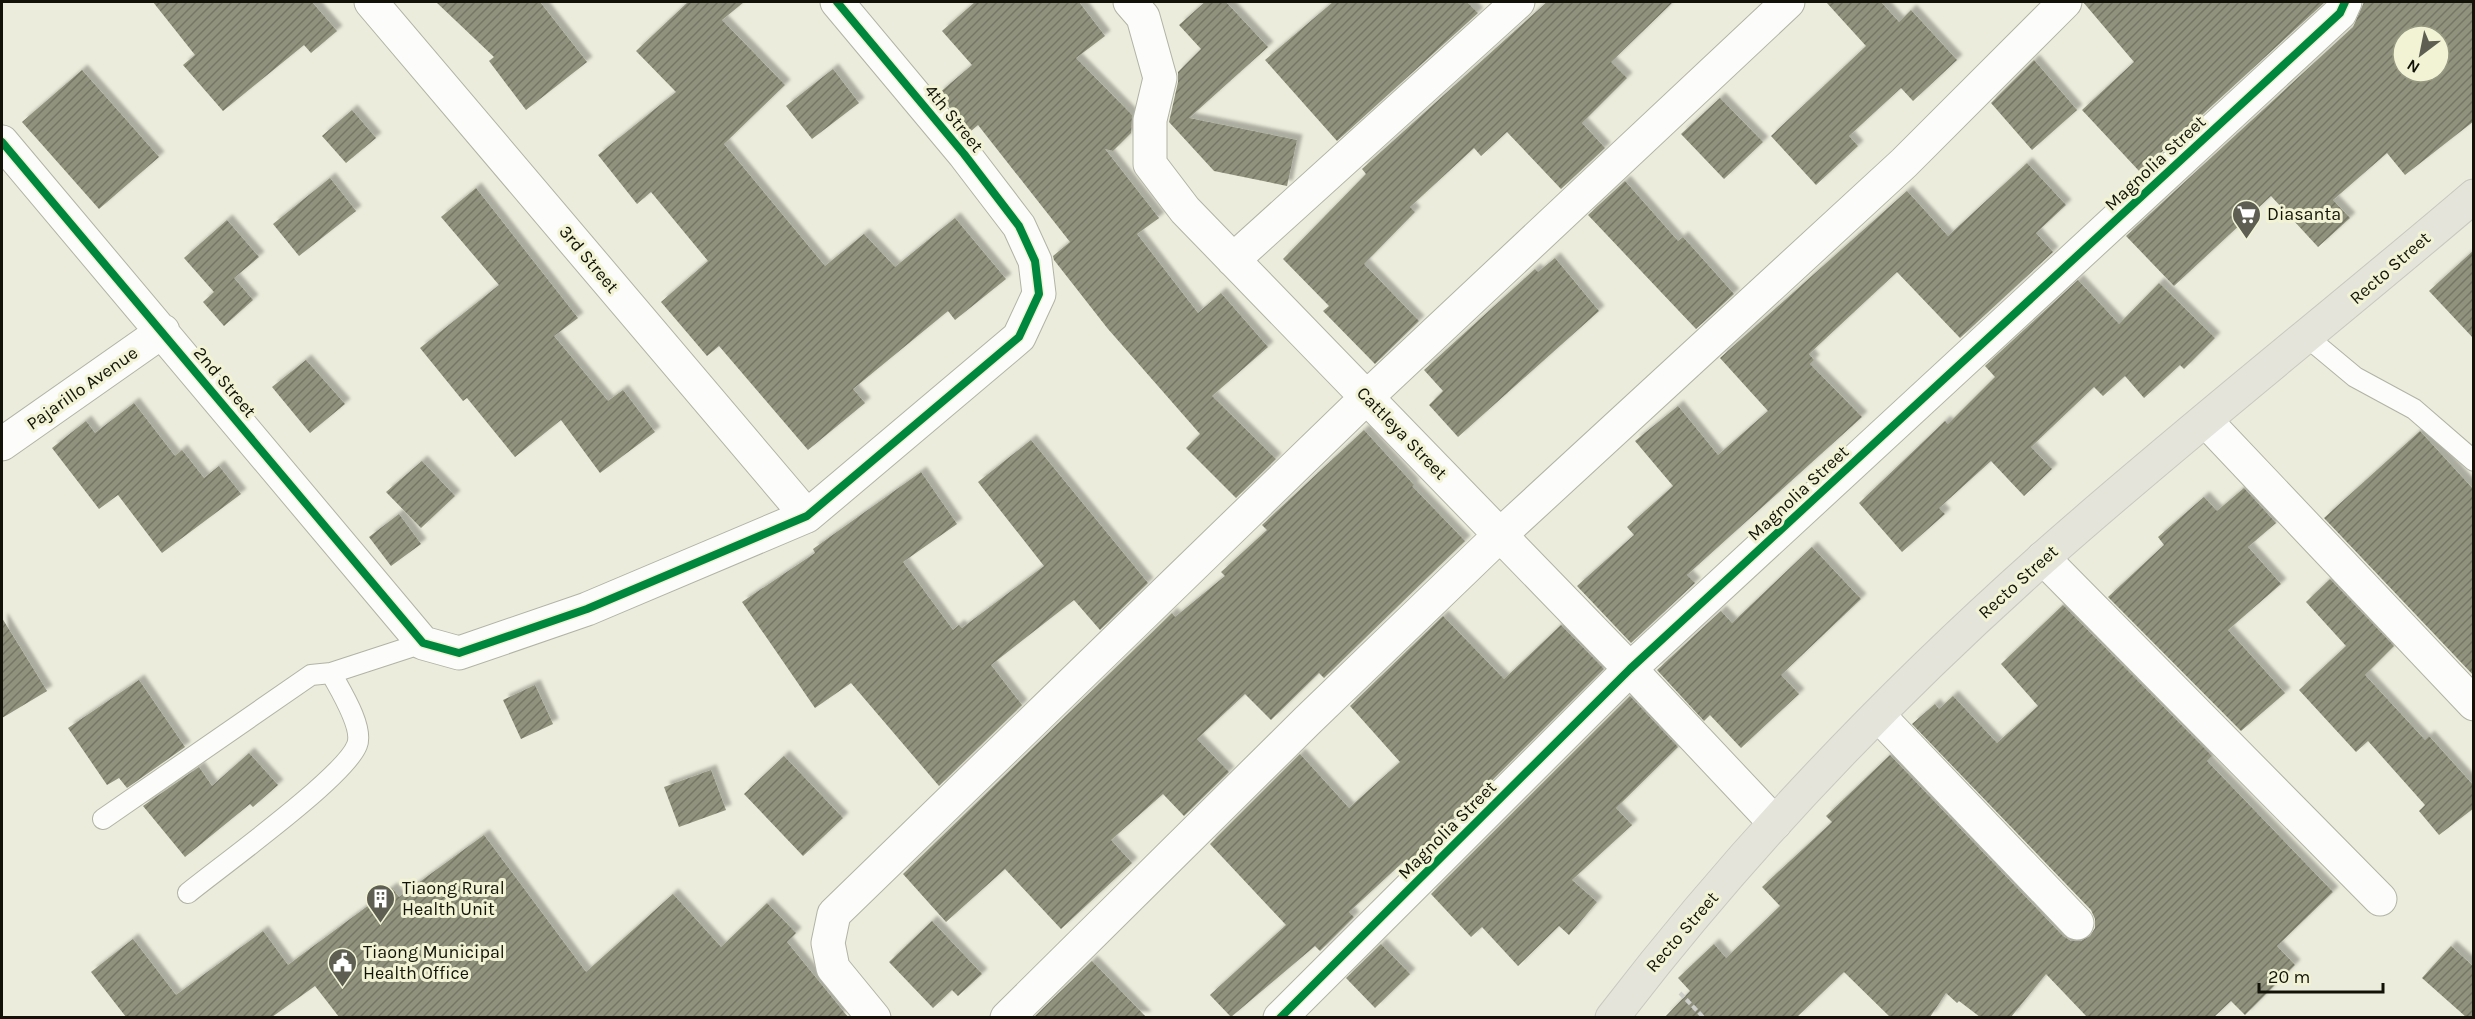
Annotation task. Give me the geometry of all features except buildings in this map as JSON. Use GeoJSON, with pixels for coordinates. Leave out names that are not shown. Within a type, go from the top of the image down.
{"type":"FeatureCollection","features":[{"type":"Feature","properties":{"kind":"main road","name":"Recto Street"},"geometry":{"type":"LineString","coordinates":[[1612,1017],[1653,964],[1775,823],[1938,654],[2043,558],[2474,196]]}},
{"type":"Feature","properties":{"kind":"street","name":"3rd Street"},"geometry":{"type":"LineString","coordinates":[[371,2],[807,516]]}},
{"type":"Feature","properties":{"kind":"street","name":"4th Street"},"geometry":{"type":"LineString","coordinates":[[423,643],[459,653],[587,609],[807,516],[1019,337],[1039,294],[1035,261],[1019,226],[978,172],[837,2]]}},
{"type":"Feature","properties":{"kind":"street"},"geometry":{"type":"LineString","coordinates":[[1233,260],[1518,2]]}},
{"type":"Feature","properties":{"kind":"street"},"geometry":{"type":"LineString","coordinates":[[874,1017],[833,968],[828,943],[834,915],[1367,397],[1788,2]]}},
{"type":"Feature","properties":{"kind":"street"},"geometry":{"type":"LineString","coordinates":[[1007,1017],[1307,721],[1500,535],[1904,163],[2065,2]]}},
{"type":"Feature","properties":{"kind":"street","name":"Magnolia Street"},"geometry":{"type":"LineString","coordinates":[[1280,1017],[1630,669],[2340,13],[2345,2]]}},
{"type":"Feature","properties":{"kind":"street","name":"Cattleya Street"},"geometry":{"type":"LineString","coordinates":[[1144,7],[1160,78],[1150,120],[1150,164],[1185,210],[1630,669],[1775,823]]}},
{"type":"Feature","properties":{"kind":"street","name":"2nd Street"},"geometry":{"type":"LineString","coordinates":[[2,142],[423,643]]}},
{"type":"Feature","properties":{"kind":"street","name":"Pajarillo Avenue"},"geometry":{"type":"LineString","coordinates":[[2,444],[163,331]]}},
{"type":"Feature","properties":{"kind":"street"},"geometry":{"type":"LineString","coordinates":[[2205,421],[2474,704]]}},
{"type":"Feature","properties":{"kind":"street"},"geometry":{"type":"LineString","coordinates":[[2043,558],[2380,898]]}},
{"type":"Feature","properties":{"kind":"street"},"geometry":{"type":"LineString","coordinates":[[1879,716],[2077,923]]}},
{"type":"Feature","properties":{"kind":"lane"},"geometry":{"type":"LineString","coordinates":[[2307,337],[2355,377],[2414,409],[2474,461]]}},
{"type":"Feature","properties":{"kind":"lane"},"geometry":{"type":"LineString","coordinates":[[103,819],[311,675],[332,673],[423,643]]}},
{"type":"Feature","properties":{"kind":"lane"},"geometry":{"type":"LineString","coordinates":[[188,893],[336,774],[357,745],[358,727],[332,673]]}},
{"type":"Feature","properties":{"kind":"cycle path"},"geometry":{"type":"LineString","coordinates":[[2,142],[423,643],[459,653],[587,609],[807,516],[1019,337],[1039,294],[1035,261],[1019,226],[964,154],[837,2]]}},
{"type":"Feature","properties":{"kind":"cycle path"},"geometry":{"type":"LineString","coordinates":[[1280,1018],[1630,669],[2340,13],[2345,2]]}},
{"type":"Feature","properties":{"kind":"place","name":"Diasanta"},"geometry":{"type":"Point","coordinates":[2246,240]}},
{"type":"Feature","properties":{"kind":"place","name":"Tiaong Rural Health Unit"},"geometry":{"type":"Point","coordinates":[381,924]}},
{"type":"Feature","properties":{"kind":"place","name":"Tiaong Municipal Health Office"},"geometry":{"type":"Point","coordinates":[342,988]}}]}
